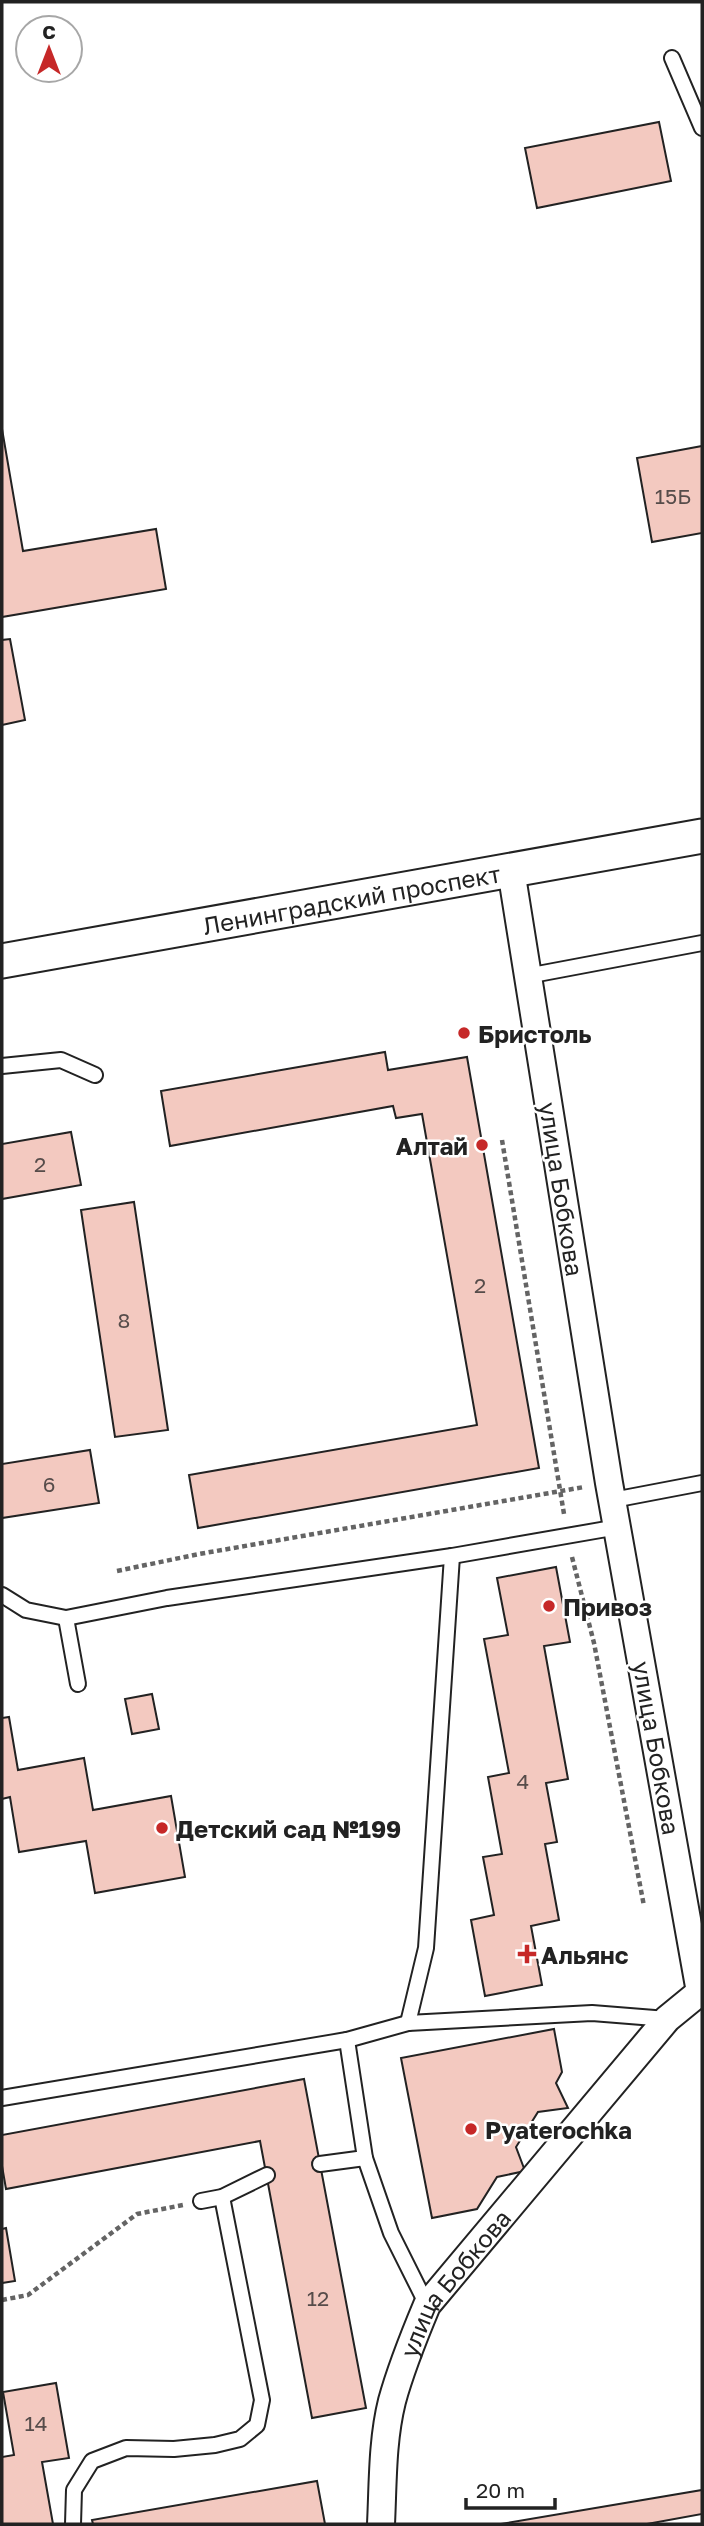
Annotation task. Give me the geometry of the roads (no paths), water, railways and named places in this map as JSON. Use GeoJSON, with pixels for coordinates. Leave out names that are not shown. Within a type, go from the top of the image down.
{"type":"FeatureCollection","features":[{"type":"Feature","properties":{"kind":"street","name":"Ленинградский проспект"},"geometry":{"type":"LineString","coordinates":[[2,961],[702,836]]}},
{"type":"Feature","properties":{"kind":"street","name":"улица Бобкова"},"geometry":{"type":"LineString","coordinates":[[381,2524],[385,2450],[392,2403],[406,2356],[427,2305],[667,2019],[701,1992],[611,1491],[511,870]]}},
{"type":"Feature","properties":{"kind":"lane"},"geometry":{"type":"LineString","coordinates":[[672,58],[702,128]]}},
{"type":"Feature","properties":{"kind":"lane"},"geometry":{"type":"LineString","coordinates":[[527,976],[702,943]]}},
{"type":"Feature","properties":{"kind":"lane"},"geometry":{"type":"LineString","coordinates":[[2,1066],[61,1060],[95,1075]]}},
{"type":"Feature","properties":{"kind":"lane"},"geometry":{"type":"LineString","coordinates":[[611,1491],[702,1483]]}},
{"type":"Feature","properties":{"kind":"lane"},"geometry":{"type":"LineString","coordinates":[[2,1595],[26,1610],[66,1618],[244,1585],[452,1556],[618,1528]]}},
{"type":"Feature","properties":{"kind":"lane"},"geometry":{"type":"LineString","coordinates":[[408,2023],[426,1948],[452,1556]]}},
{"type":"Feature","properties":{"kind":"lane"},"geometry":{"type":"LineString","coordinates":[[66,1618],[78,1684]]}},
{"type":"Feature","properties":{"kind":"lane"},"geometry":{"type":"LineString","coordinates":[[2,2098],[347,2040],[408,2023],[592,2013],[667,2019]]}},
{"type":"Feature","properties":{"kind":"lane"},"geometry":{"type":"LineString","coordinates":[[347,2040],[365,2158],[391,2233],[427,2305]]}},
{"type":"Feature","properties":{"kind":"lane"},"geometry":{"type":"LineString","coordinates":[[320,2164],[365,2158]]}},
{"type":"Feature","properties":{"kind":"lane"},"geometry":{"type":"LineString","coordinates":[[201,2201],[222,2197],[267,2175]]}},
{"type":"Feature","properties":{"kind":"lane"},"geometry":{"type":"LineString","coordinates":[[73,2524],[74,2490],[92,2461],[126,2448],[174,2449],[240,2440],[257,2424],[261,2400],[222,2197]]}},
{"type":"Feature","properties":{"kind":"place","name":"Бристоль"},"geometry":{"type":"Point","coordinates":[464,1033]}},
{"type":"Feature","properties":{"kind":"place","name":"Алтай"},"geometry":{"type":"Point","coordinates":[482,1145]}},
{"type":"Feature","properties":{"kind":"place","name":"Привоз"},"geometry":{"type":"Point","coordinates":[549,1606]}},
{"type":"Feature","properties":{"kind":"place","name":"Детский сад №199"},"geometry":{"type":"Point","coordinates":[162,1828]}},
{"type":"Feature","properties":{"kind":"place","name":"Альянс"},"geometry":{"type":"Point","coordinates":[527,1954]}},
{"type":"Feature","properties":{"kind":"place","name":"Pyaterochka"},"geometry":{"type":"Point","coordinates":[471,2129]}}]}
